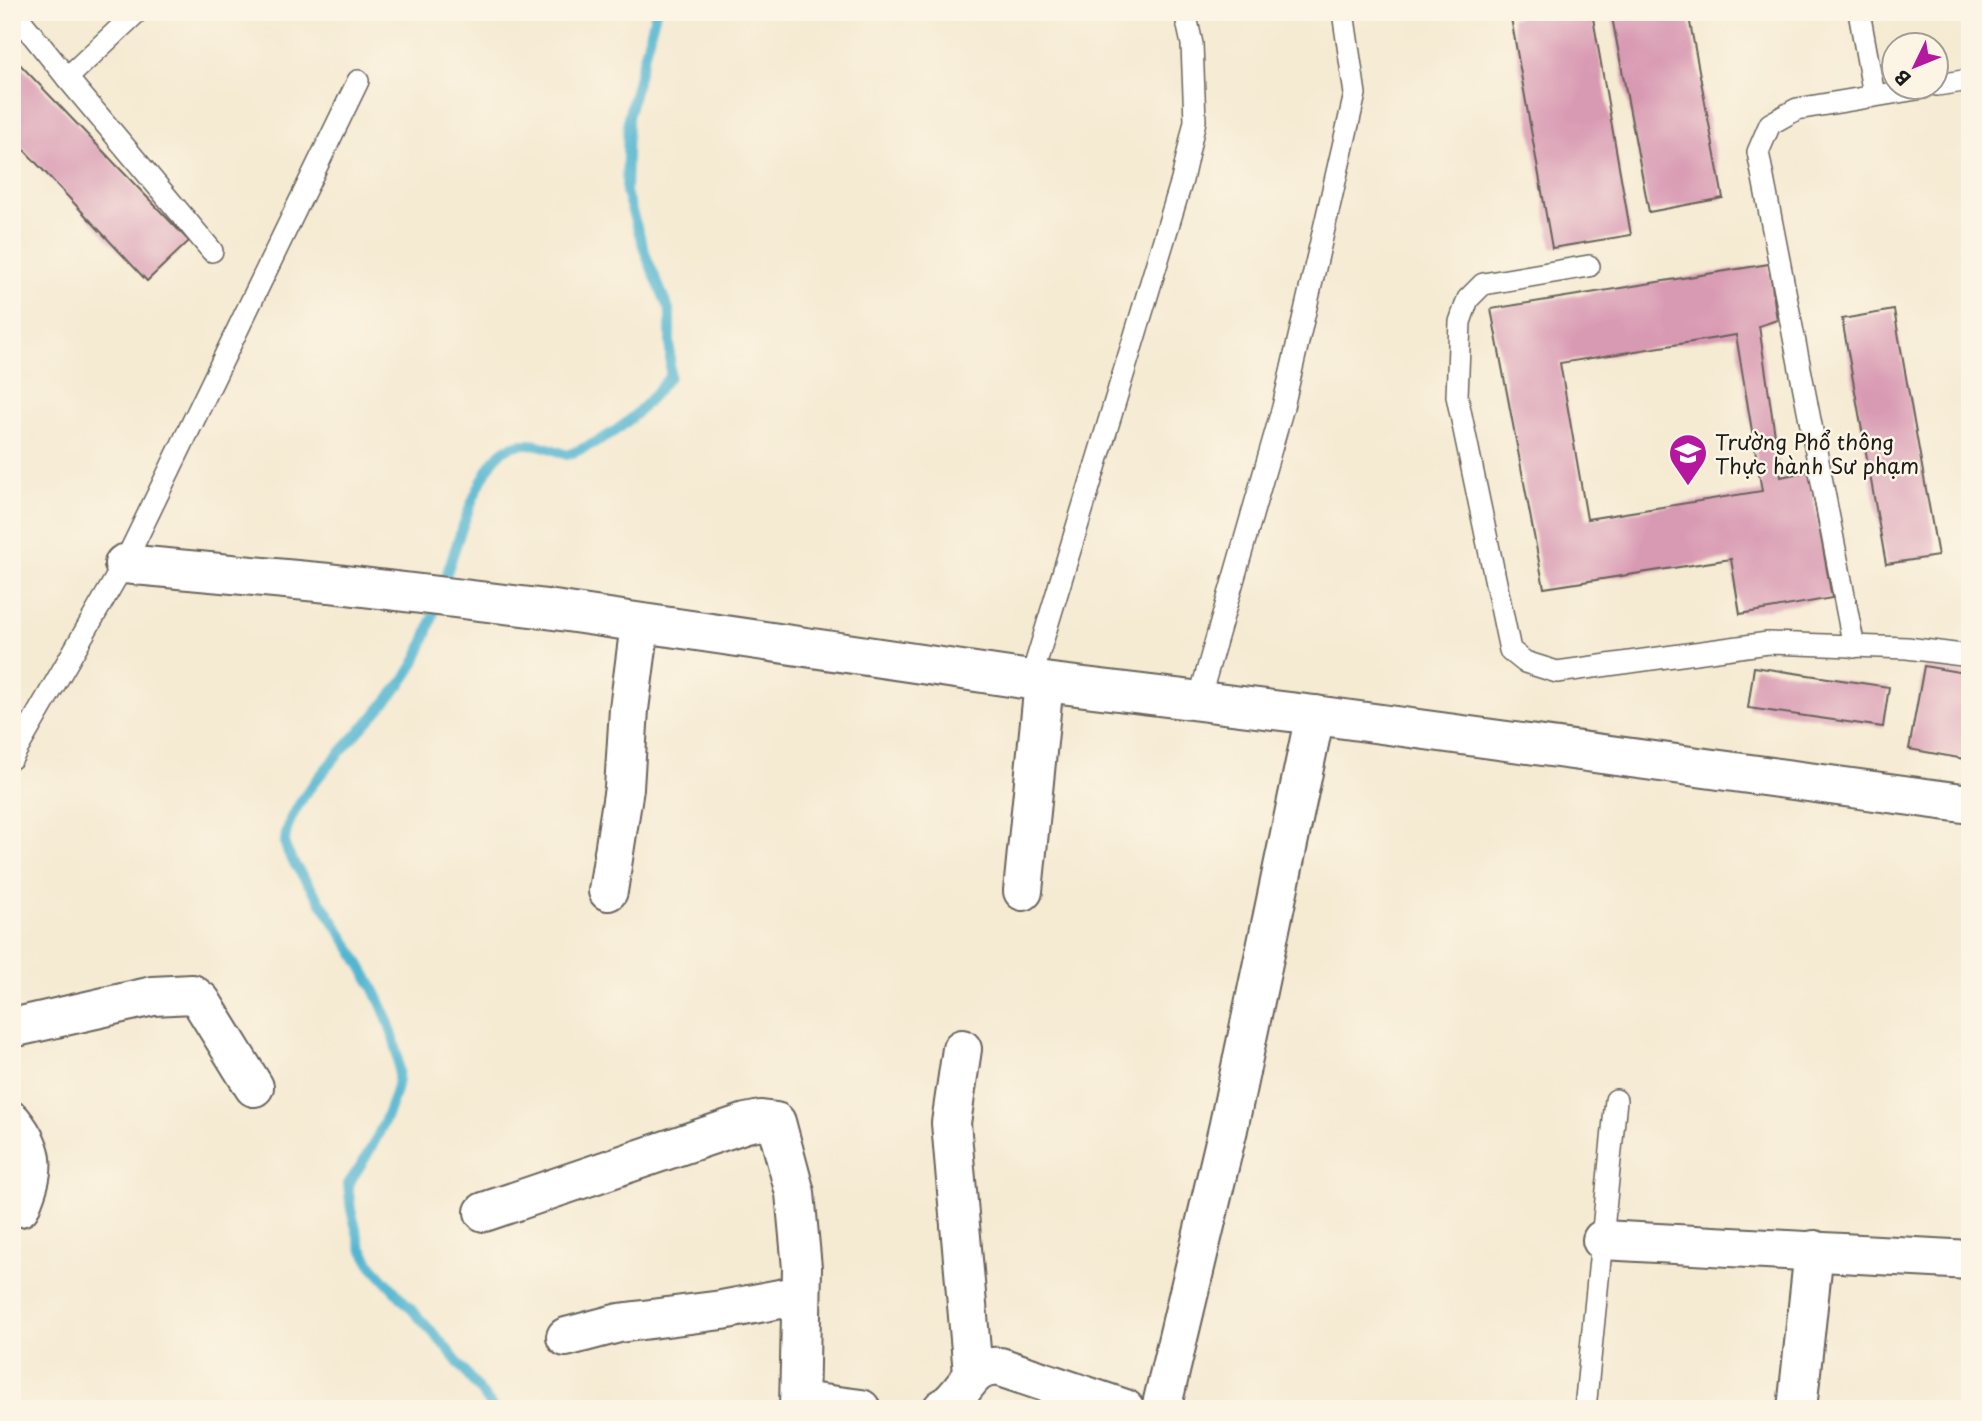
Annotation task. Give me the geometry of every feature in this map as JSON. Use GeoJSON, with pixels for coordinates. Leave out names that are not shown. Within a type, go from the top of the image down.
{"type":"FeatureCollection","features":[{"type":"Feature","properties":{"kind":"street"},"geometry":{"type":"LineString","coordinates":[[124,564],[329,583],[467,600],[1198,703],[1315,715],[1970,804]]}},
{"type":"Feature","properties":{"kind":"street"},"geometry":{"type":"LineString","coordinates":[[608,891],[624,788],[640,624]]}},
{"type":"Feature","properties":{"kind":"street"},"geometry":{"type":"LineString","coordinates":[[1023,891],[1038,681]]}},
{"type":"Feature","properties":{"kind":"street"},"geometry":{"type":"LineString","coordinates":[[1161,1409],[1227,1129],[1315,715]]}},
{"type":"Feature","properties":{"kind":"street"},"geometry":{"type":"LineString","coordinates":[[12,1028],[153,996],[192,994],[201,1001],[254,1087]]}},
{"type":"Feature","properties":{"kind":"street"},"geometry":{"type":"LineString","coordinates":[[942,1409],[964,1391],[973,1373],[951,1123],[962,1049]]}},
{"type":"Feature","properties":{"kind":"street"},"geometry":{"type":"LineString","coordinates":[[484,1212],[746,1123],[771,1120],[778,1125],[795,1193],[802,1268],[799,1405],[861,1409]]}},
{"type":"Feature","properties":{"kind":"street"},"geometry":{"type":"LineString","coordinates":[[12,1121],[23,1134],[33,1166],[32,1178],[20,1207]]}},
{"type":"Feature","properties":{"kind":"street"},"geometry":{"type":"LineString","coordinates":[[1602,1240],[1970,1260]]}},
{"type":"Feature","properties":{"kind":"street"},"geometry":{"type":"LineString","coordinates":[[1797,1409],[1814,1250]]}},
{"type":"Feature","properties":{"kind":"street"},"geometry":{"type":"LineString","coordinates":[[566,1337],[619,1323],[722,1310],[801,1295]]}},
{"type":"Feature","properties":{"kind":"street"},"geometry":{"type":"LineString","coordinates":[[973,1373],[986,1365],[1000,1367],[1125,1409]]}},
{"type":"Feature","properties":{"kind":"lane"},"geometry":{"type":"LineString","coordinates":[[14,12],[212,251]]}},
{"type":"Feature","properties":{"kind":"lane"},"geometry":{"type":"LineString","coordinates":[[67,78],[137,12]]}},
{"type":"Feature","properties":{"kind":"lane"},"geometry":{"type":"LineString","coordinates":[[1038,681],[1182,180],[1195,121],[1192,44],[1185,12]]}},
{"type":"Feature","properties":{"kind":"lane"},"geometry":{"type":"LineString","coordinates":[[1198,703],[1283,407],[1355,94],[1343,12]]}},
{"type":"Feature","properties":{"kind":"lane"},"geometry":{"type":"LineString","coordinates":[[1859,12],[1874,95]]}},
{"type":"Feature","properties":{"kind":"lane"},"geometry":{"type":"LineString","coordinates":[[1951,83],[1970,80]]}},
{"type":"Feature","properties":{"kind":"lane"},"geometry":{"type":"LineString","coordinates":[[12,758],[124,564],[358,82]]}},
{"type":"Feature","properties":{"kind":"lane"},"geometry":{"type":"LineString","coordinates":[[1854,647],[1758,152],[1769,124],[1797,109],[1881,94]]}},
{"type":"Feature","properties":{"kind":"lane"},"geometry":{"type":"LineString","coordinates":[[1589,266],[1483,284],[1468,299],[1460,322],[1457,396],[1510,650],[1525,662],[1557,672],[1768,643],[1907,648],[1970,656]]}},
{"type":"Feature","properties":{"kind":"lane"},"geometry":{"type":"LineString","coordinates":[[1585,1409],[1616,1100]]}},
{"type":"Feature","properties":{"kind":"building"},"geometry":{"type":"Polygon","coordinates":[[[1546,12],[1592,12],[1631,235],[1552,248],[1511,18],[1546,12]]]}},
{"type":"Feature","properties":{"kind":"building"},"geometry":{"type":"Polygon","coordinates":[[[1611,12],[1688,12],[1723,198],[1649,212],[1611,12]]]}},
{"type":"Feature","properties":{"kind":"building"},"geometry":{"type":"Polygon","coordinates":[[[12,56],[189,241],[147,281],[12,137],[12,56]]]}},
{"type":"Feature","properties":{"kind":"building"},"geometry":{"type":"Polygon","coordinates":[[[1769,264],[1777,320],[1759,326],[1781,477],[1809,471],[1832,598],[1740,614],[1731,559],[1544,588],[1491,309],[1769,264]],[[1736,335],[1560,363],[1587,519],[1762,491],[1736,335]]]}},
{"type":"Feature","properties":{"kind":"building"},"geometry":{"type":"Polygon","coordinates":[[[1894,310],[1938,556],[1886,564],[1842,319],[1894,310]]]}},
{"type":"Feature","properties":{"kind":"building"},"geometry":{"type":"Polygon","coordinates":[[[1924,666],[1970,674],[1970,760],[1909,749],[1924,666]]]}},
{"type":"Feature","properties":{"kind":"building"},"geometry":{"type":"Polygon","coordinates":[[[1754,667],[1889,687],[1883,727],[1748,708],[1754,667]]]}},
{"type":"Feature","properties":{"kind":"waterway"},"geometry":{"type":"LineString","coordinates":[[494,1409],[444,1345],[372,1266],[361,1247],[351,1210],[348,1184],[376,1139],[392,1103],[398,1068],[395,1043],[386,1017],[360,964],[294,863],[285,844],[289,824],[301,801],[400,685],[413,666],[467,515],[492,463],[506,449],[522,444],[537,445],[567,455],[585,448],[625,424],[670,376],[670,312],[647,258],[626,193],[628,117],[656,12]]}},
{"type":"Feature","properties":{"kind":"place","name":"Trường Phổ thông Thực hành Sư phạm"},"geometry":{"type":"Point","coordinates":[1688,487]}}]}
